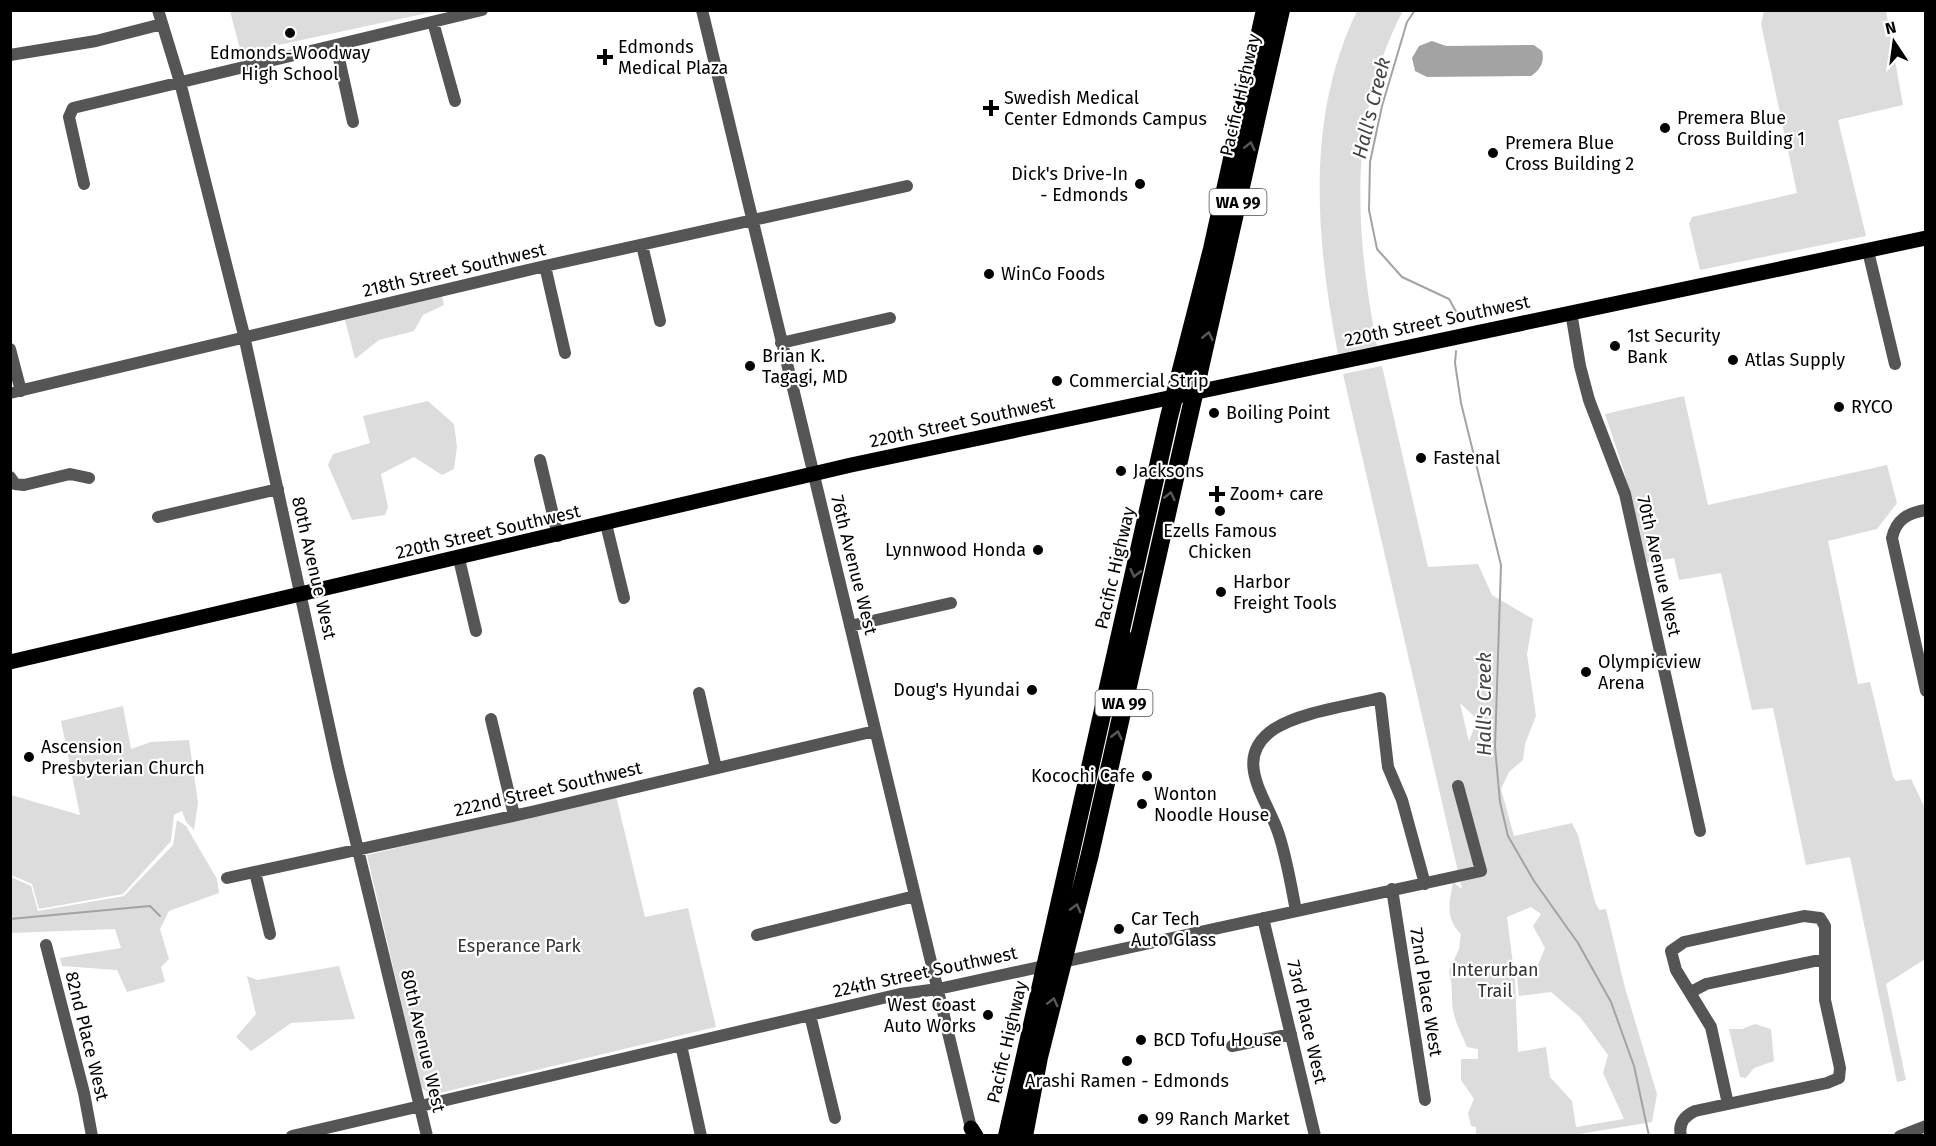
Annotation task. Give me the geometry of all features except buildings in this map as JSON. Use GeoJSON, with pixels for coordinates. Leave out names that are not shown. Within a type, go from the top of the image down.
{"type":"FeatureCollection","features":[{"type":"Feature","properties":{"kind":"highway","name":"Pacific Highway"},"geometry":{"type":"LineString","coordinates":[[1024,1136],[1087,775],[1212,249],[1265,10]]}},
{"type":"Feature","properties":{"kind":"highway","name":"Pacific Highway"},"geometry":{"type":"LineString","coordinates":[[1007,1136],[1122,710],[1281,10]]}},
{"type":"Feature","properties":{"kind":"main road","name":"220th Street Southwest"},"geometry":{"type":"LineString","coordinates":[[10,662],[558,536],[813,474],[1926,238]]}},
{"type":"Feature","properties":{"kind":"main road"},"geometry":{"type":"LineString","coordinates":[[1122,633],[1127,641],[1118,694],[1122,710]]}},
{"type":"Feature","properties":{"kind":"street","name":"80th Avenue West"},"geometry":{"type":"LineString","coordinates":[[158,10],[180,82],[244,338],[357,849],[427,1136]]}},
{"type":"Feature","properties":{"kind":"street"},"geometry":{"type":"LineString","coordinates":[[84,184],[69,117],[73,108],[482,10]]}},
{"type":"Feature","properties":{"kind":"street","name":"76th Avenue West"},"geometry":{"type":"LineString","coordinates":[[702,10],[973,1133]]}},
{"type":"Feature","properties":{"kind":"street"},"geometry":{"type":"LineString","coordinates":[[433,22],[455,101]]}},
{"type":"Feature","properties":{"kind":"street"},"geometry":{"type":"LineString","coordinates":[[10,55],[96,41],[162,24]]}},
{"type":"Feature","properties":{"kind":"street"},"geometry":{"type":"LineString","coordinates":[[336,45],[353,122]]}},
{"type":"Feature","properties":{"kind":"street","name":"218th Street Southwest"},"geometry":{"type":"LineString","coordinates":[[16,392],[545,266],[907,186]]}},
{"type":"Feature","properties":{"kind":"street"},"geometry":{"type":"LineString","coordinates":[[642,245],[660,321]]}},
{"type":"Feature","properties":{"kind":"street"},"geometry":{"type":"LineString","coordinates":[[1868,251],[1895,364]]}},
{"type":"Feature","properties":{"kind":"street"},"geometry":{"type":"LineString","coordinates":[[545,266],[565,353]]}},
{"type":"Feature","properties":{"kind":"street","name":"70th Avenue West"},"geometry":{"type":"LineString","coordinates":[[1571,312],[1580,366],[1589,400],[1625,494],[1700,831]]}},
{"type":"Feature","properties":{"kind":"street"},"geometry":{"type":"LineString","coordinates":[[781,343],[890,318]]}},
{"type":"Feature","properties":{"kind":"street"},"geometry":{"type":"LineString","coordinates":[[10,349],[16,392]]}},
{"type":"Feature","properties":{"kind":"street"},"geometry":{"type":"LineString","coordinates":[[540,460],[558,536]]}},
{"type":"Feature","properties":{"kind":"street"},"geometry":{"type":"LineString","coordinates":[[10,477],[15,484],[24,485],[70,474],[89,478]]}},
{"type":"Feature","properties":{"kind":"street"},"geometry":{"type":"LineString","coordinates":[[158,517],[278,489]]}},
{"type":"Feature","properties":{"kind":"street"},"geometry":{"type":"LineString","coordinates":[[1922,510],[1905,515],[1895,526],[1892,538],[1926,691]]}},
{"type":"Feature","properties":{"kind":"street"},"geometry":{"type":"LineString","coordinates":[[606,524],[624,598]]}},
{"type":"Feature","properties":{"kind":"street"},"geometry":{"type":"LineString","coordinates":[[459,559],[476,631]]}},
{"type":"Feature","properties":{"kind":"street"},"geometry":{"type":"LineString","coordinates":[[850,626],[951,603]]}},
{"type":"Feature","properties":{"kind":"street"},"geometry":{"type":"LineString","coordinates":[[699,693],[716,768]]}},
{"type":"Feature","properties":{"kind":"street"},"geometry":{"type":"LineString","coordinates":[[1296,911],[1283,849],[1254,776],[1253,757],[1260,741],[1276,728],[1301,718],[1380,698],[1388,767],[1402,800],[1425,884]]}},
{"type":"Feature","properties":{"kind":"street"},"geometry":{"type":"LineString","coordinates":[[491,719],[514,815]]}},
{"type":"Feature","properties":{"kind":"street","name":"222nd Street Southwest"},"geometry":{"type":"LineString","coordinates":[[227,878],[514,815],[875,731]]}},
{"type":"Feature","properties":{"kind":"street","name":"224th Street Southwest"},"geometry":{"type":"LineString","coordinates":[[292,1136],[900,994],[938,989],[1481,871],[1458,786]]}},
{"type":"Feature","properties":{"kind":"street"},"geometry":{"type":"LineString","coordinates":[[255,872],[270,934]]}},
{"type":"Feature","properties":{"kind":"street","name":"72nd Place West"},"geometry":{"type":"LineString","coordinates":[[1392,889],[1425,1100]]}},
{"type":"Feature","properties":{"kind":"street"},"geometry":{"type":"LineString","coordinates":[[757,935],[915,896]]}},
{"type":"Feature","properties":{"kind":"street"},"geometry":{"type":"LineString","coordinates":[[1681,1136],[1679,1130],[1687,1115],[1827,1083],[1839,1077],[1840,1068],[1825,1000],[1823,922],[1816,916],[1804,916],[1674,946],[1671,960],[1711,1027],[1728,1104]]}},
{"type":"Feature","properties":{"kind":"street","name":"73rd Place West"},"geometry":{"type":"LineString","coordinates":[[1263,918],[1315,1136]]}},
{"type":"Feature","properties":{"kind":"street","name":"82nd Place West"},"geometry":{"type":"LineString","coordinates":[[46,945],[84,1093],[92,1136]]}},
{"type":"Feature","properties":{"kind":"street"},"geometry":{"type":"LineString","coordinates":[[1691,992],[1706,984],[1824,958]]}},
{"type":"Feature","properties":{"kind":"street"},"geometry":{"type":"LineString","coordinates":[[932,965],[952,986]]}},
{"type":"Feature","properties":{"kind":"street"},"geometry":{"type":"LineString","coordinates":[[810,1015],[835,1118]]}},
{"type":"Feature","properties":{"kind":"street"},"geometry":{"type":"LineString","coordinates":[[1232,1046],[1291,1034]]}},
{"type":"Feature","properties":{"kind":"street"},"geometry":{"type":"LineString","coordinates":[[681,1045],[701,1136]]}},
{"type":"Feature","properties":{"kind":"street"},"geometry":{"type":"LineString","coordinates":[[1900,1136],[1926,1126]]}},
{"type":"Feature","properties":{"kind":"green space","name":"Edmonds-Woodway High School"},"geometry":{"type":"Polygon","coordinates":[[[230,10],[437,11],[241,53],[230,10]]]}},
{"type":"Feature","properties":{"kind":"green space"},"geometry":{"type":"Polygon","coordinates":[[[1357,11],[1403,11],[1385,51],[1372,92],[1364,133],[1361,218],[1364,260],[1377,346],[1338,354],[1324,267],[1320,180],[1322,136],[1329,94],[1340,52],[1357,11]]]}},
{"type":"Feature","properties":{"kind":"green space"},"geometry":{"type":"Polygon","coordinates":[[[1764,11],[1886,11],[1903,105],[1838,120],[1866,236],[1700,270],[1689,224],[1692,217],[1797,193],[1761,24],[1764,11]]]}},
{"type":"Feature","properties":{"kind":"green space"},"geometry":{"type":"Polygon","coordinates":[[[442,296],[444,305],[423,315],[414,331],[379,340],[355,359],[345,320],[442,296]]]}},
{"type":"Feature","properties":{"kind":"green space","name":"Interurban Trail"},"geometry":{"type":"Polygon","coordinates":[[[1382,366],[1428,567],[1478,564],[1492,595],[1533,619],[1527,654],[1536,716],[1525,744],[1523,760],[1509,772],[1501,789],[1514,836],[1572,823],[1578,835],[1595,902],[1599,910],[1606,909],[1625,988],[1657,1094],[1652,1122],[1567,1136],[1476,1135],[1476,1127],[1471,1126],[1468,1113],[1474,1099],[1461,1080],[1461,1059],[1478,1059],[1478,1049],[1467,1047],[1454,1015],[1449,971],[1459,949],[1461,934],[1450,916],[1453,882],[1462,889],[1343,374],[1382,366]],[[1460,703],[1469,742],[1477,719],[1460,703]],[[1531,907],[1507,917],[1515,980],[1518,1052],[1546,1047],[1550,1077],[1572,1101],[1576,1127],[1624,1119],[1603,1073],[1608,1055],[1581,1018],[1551,992],[1519,996],[1517,976],[1534,974],[1545,948],[1533,926],[1541,914],[1531,907]]]}},
{"type":"Feature","properties":{"kind":"green space"},"geometry":{"type":"Polygon","coordinates":[[[1684,396],[1708,505],[1887,465],[1897,503],[1877,529],[1828,541],[1858,684],[1870,682],[1893,777],[1896,781],[1911,779],[1925,808],[1925,959],[1886,984],[1906,1080],[1897,1082],[1850,857],[1806,865],[1773,708],[1752,710],[1721,573],[1679,580],[1674,558],[1644,563],[1624,471],[1605,414],[1684,396]]]}},
{"type":"Feature","properties":{"kind":"green space"},"geometry":{"type":"Polygon","coordinates":[[[428,401],[454,424],[457,447],[454,469],[442,475],[414,457],[381,474],[388,507],[385,515],[352,520],[328,465],[333,454],[370,443],[363,416],[428,401]]]}},
{"type":"Feature","properties":{"kind":"green space"},"geometry":{"type":"Polygon","coordinates":[[[123,706],[131,749],[151,742],[189,740],[198,803],[194,830],[186,822],[182,811],[174,815],[171,841],[123,894],[39,909],[32,884],[11,875],[11,795],[80,815],[61,721],[123,706]]]}},
{"type":"Feature","properties":{"kind":"green space","name":"Esperance Park"},"geometry":{"type":"Polygon","coordinates":[[[616,796],[645,917],[688,908],[716,1027],[431,1095],[421,1087],[367,855],[616,796]]]}},
{"type":"Feature","properties":{"kind":"green space"},"geometry":{"type":"Polygon","coordinates":[[[177,820],[186,826],[217,879],[219,893],[169,911],[160,929],[169,959],[161,967],[165,982],[127,992],[117,970],[62,966],[60,958],[121,948],[115,929],[11,933],[11,877],[31,886],[38,911],[124,896],[173,845],[177,820]]]}},
{"type":"Feature","properties":{"kind":"green space"},"geometry":{"type":"Polygon","coordinates":[[[339,966],[355,1019],[291,1023],[251,1051],[236,1037],[256,1014],[247,976],[257,980],[339,966]]]}},
{"type":"Feature","properties":{"kind":"green space"},"geometry":{"type":"Polygon","coordinates":[[[1755,1024],[1771,1029],[1774,1061],[1754,1068],[1746,1078],[1740,1077],[1729,1029],[1742,1029],[1755,1024]]]}},
{"type":"Feature","properties":{"kind":"shaded area"},"geometry":{"type":"Polygon","coordinates":[[[1432,41],[1446,46],[1534,45],[1542,51],[1542,62],[1531,76],[1427,77],[1415,71],[1412,58],[1419,46],[1432,41]]]}},
{"type":"Feature","properties":{"kind":"waterway","name":"Hall's Creek"},"geometry":{"type":"LineString","coordinates":[[1415,10],[1407,22],[1382,106],[1370,162],[1369,210],[1377,249],[1402,277],[1449,299],[1459,317]]}},
{"type":"Feature","properties":{"kind":"waterway","name":"Hall's Creek"},"geometry":{"type":"LineString","coordinates":[[1456,351],[1455,363],[1461,403],[1501,565],[1495,747],[1500,802],[1508,836],[1534,881],[1578,943],[1611,1002],[1634,1066],[1649,1136]]}},
{"type":"Feature","properties":{"kind":"waterway"},"geometry":{"type":"LineString","coordinates":[[10,919],[150,906],[160,916]]}},
{"type":"Feature","properties":{"kind":"place","name":"Edmonds-Woodway High School"},"geometry":{"type":"Point","coordinates":[290,33]}},
{"type":"Feature","properties":{"kind":"place","name":"Edmonds Medical Plaza"},"geometry":{"type":"Point","coordinates":[605,57]}},
{"type":"Feature","properties":{"kind":"place","name":"Swedish Medical Center Edmonds Campus"},"geometry":{"type":"Point","coordinates":[991,108]}},
{"type":"Feature","properties":{"kind":"place","name":"Premera Blue Cross Building 1"},"geometry":{"type":"Point","coordinates":[1665,128]}},
{"type":"Feature","properties":{"kind":"place","name":"Premera Blue Cross Building 2"},"geometry":{"type":"Point","coordinates":[1493,153]}},
{"type":"Feature","properties":{"kind":"place","name":"Dick's Drive-In - Edmonds"},"geometry":{"type":"Point","coordinates":[1140,184]}},
{"type":"Feature","properties":{"kind":"place","name":"WinCo Foods"},"geometry":{"type":"Point","coordinates":[989,274]}},
{"type":"Feature","properties":{"kind":"place","name":"1st Security Bank"},"geometry":{"type":"Point","coordinates":[1615,346]}},
{"type":"Feature","properties":{"kind":"place","name":"Atlas Supply"},"geometry":{"type":"Point","coordinates":[1733,360]}},
{"type":"Feature","properties":{"kind":"place","name":"Brian K. Tagagi, MD"},"geometry":{"type":"Point","coordinates":[750,366]}},
{"type":"Feature","properties":{"kind":"place","name":"Commercial Strip"},"geometry":{"type":"Point","coordinates":[1057,381]}},
{"type":"Feature","properties":{"kind":"place","name":"RYCO"},"geometry":{"type":"Point","coordinates":[1839,407]}},
{"type":"Feature","properties":{"kind":"place","name":"Boiling Point"},"geometry":{"type":"Point","coordinates":[1214,413]}},
{"type":"Feature","properties":{"kind":"place","name":"Fastenal"},"geometry":{"type":"Point","coordinates":[1421,458]}},
{"type":"Feature","properties":{"kind":"place","name":"Jacksons"},"geometry":{"type":"Point","coordinates":[1121,471]}},
{"type":"Feature","properties":{"kind":"place","name":"Zoom+ care"},"geometry":{"type":"Point","coordinates":[1217,494]}},
{"type":"Feature","properties":{"kind":"place","name":"Ezells Famous Chicken"},"geometry":{"type":"Point","coordinates":[1220,511]}},
{"type":"Feature","properties":{"kind":"place","name":"Lynnwood Honda"},"geometry":{"type":"Point","coordinates":[1038,550]}},
{"type":"Feature","properties":{"kind":"place","name":"Harbor Freight Tools"},"geometry":{"type":"Point","coordinates":[1221,592]}},
{"type":"Feature","properties":{"kind":"place","name":"Olympicview Arena"},"geometry":{"type":"Point","coordinates":[1586,672]}},
{"type":"Feature","properties":{"kind":"place","name":"Doug's Hyundai"},"geometry":{"type":"Point","coordinates":[1032,690]}},
{"type":"Feature","properties":{"kind":"place","name":"Ascension Presbyterian Church"},"geometry":{"type":"Point","coordinates":[29,757]}},
{"type":"Feature","properties":{"kind":"place","name":"Kocochi Cafe"},"geometry":{"type":"Point","coordinates":[1147,776]}},
{"type":"Feature","properties":{"kind":"place","name":"Wonton Noodle House"},"geometry":{"type":"Point","coordinates":[1142,804]}},
{"type":"Feature","properties":{"kind":"place","name":"Car Tech Auto Glass"},"geometry":{"type":"Point","coordinates":[1119,929]}},
{"type":"Feature","properties":{"kind":"place","name":"West Coast Auto Works"},"geometry":{"type":"Point","coordinates":[988,1015]}},
{"type":"Feature","properties":{"kind":"place","name":"BCD Tofu House"},"geometry":{"type":"Point","coordinates":[1141,1040]}},
{"type":"Feature","properties":{"kind":"place","name":"Arashi Ramen - Edmonds"},"geometry":{"type":"Point","coordinates":[1127,1061]}},
{"type":"Feature","properties":{"kind":"place","name":"99 Ranch Market"},"geometry":{"type":"Point","coordinates":[1143,1119]}}]}
